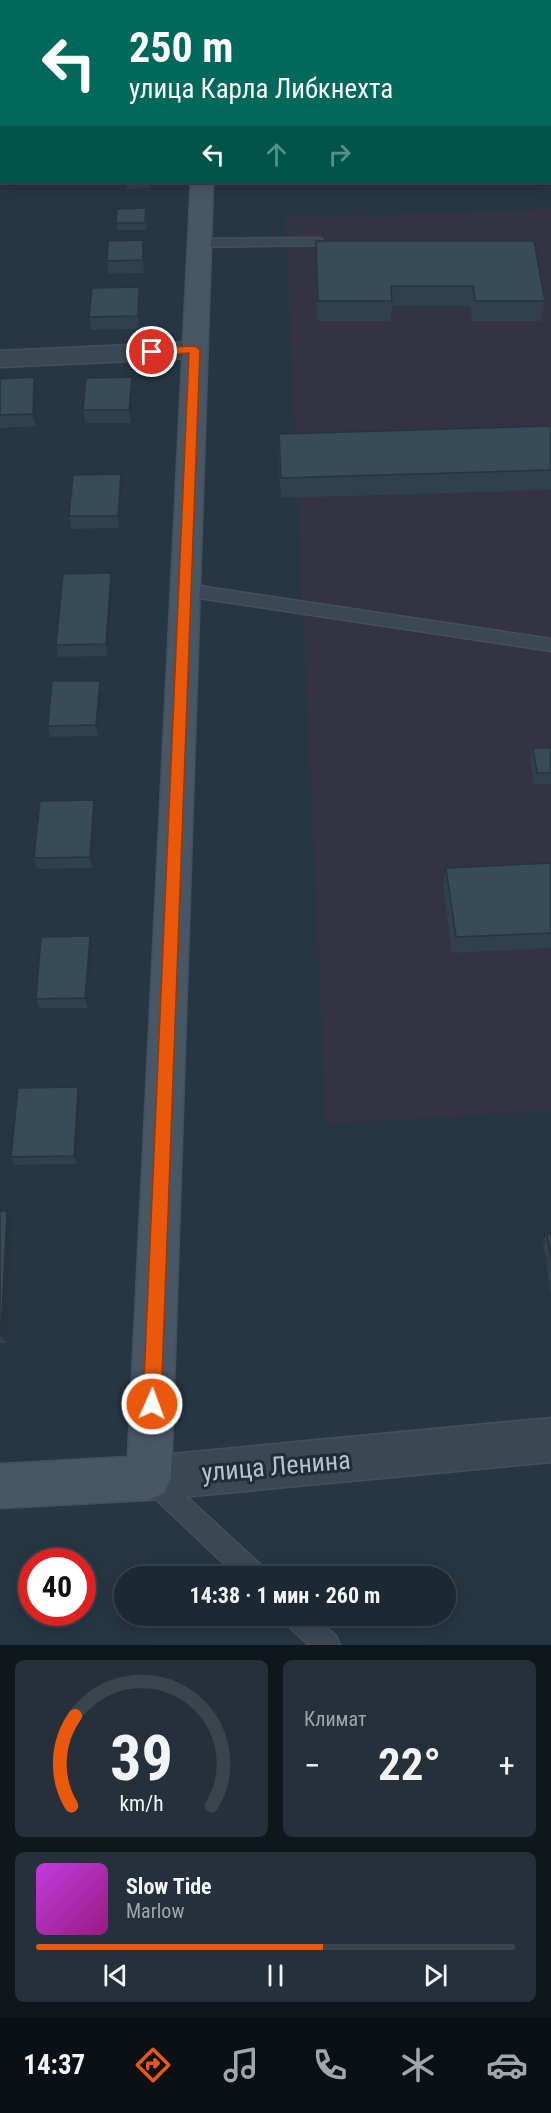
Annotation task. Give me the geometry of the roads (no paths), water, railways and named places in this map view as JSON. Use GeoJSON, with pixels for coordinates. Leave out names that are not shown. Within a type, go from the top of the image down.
{"type":"FeatureCollection","features":[{"type":"Feature","properties":{"kind":"street"},"geometry":{"type":"LineString","coordinates":[[149,1478],[202,183]]}},
{"type":"Feature","properties":{"kind":"street"},"geometry":{"type":"LineString","coordinates":[[0,359],[195,350]]}},
{"type":"Feature","properties":{"kind":"street","name":"улица Ленина"},"geometry":{"type":"LineString","coordinates":[[0,1486],[149,1478],[551,1440]]}},
{"type":"Feature","properties":{"kind":"lane"},"geometry":{"type":"LineString","coordinates":[[200,243],[317,242]]}},
{"type":"Feature","properties":{"kind":"lane"},"geometry":{"type":"LineString","coordinates":[[186,590],[551,645]]}},
{"type":"Feature","properties":{"kind":"lane"},"geometry":{"type":"LineString","coordinates":[[149,1478],[243,1566]]}},
{"type":"Feature","properties":{"kind":"lane"},"geometry":{"type":"LineString","coordinates":[[307,1626],[327,1645]]}}]}
